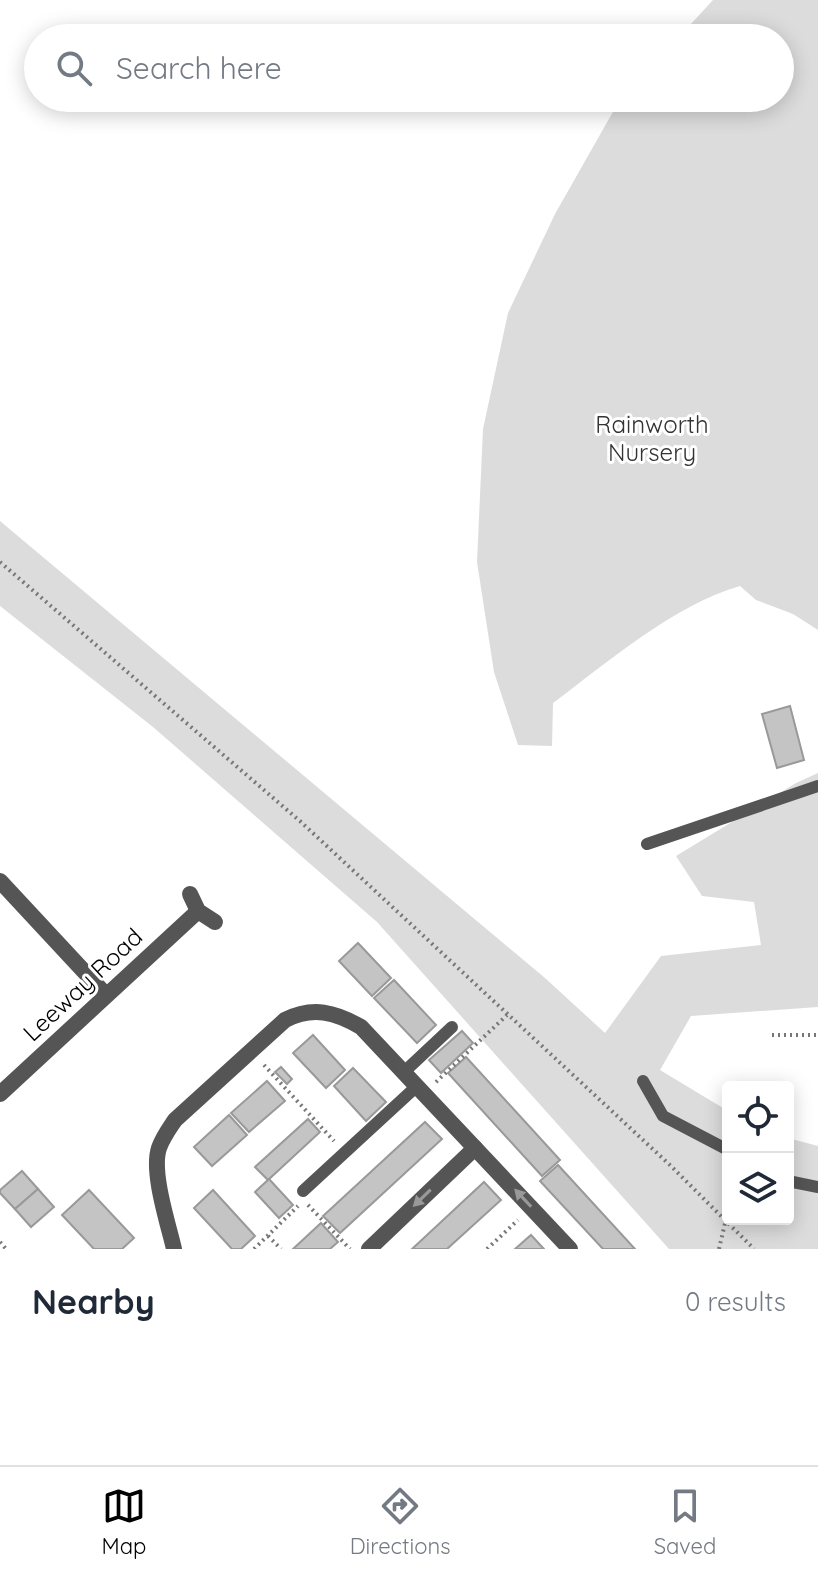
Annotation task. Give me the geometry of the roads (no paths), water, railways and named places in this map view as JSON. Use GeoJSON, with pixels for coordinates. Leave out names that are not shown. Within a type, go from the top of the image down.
{"type":"FeatureCollection","features":[{"type":"Feature","properties":{"kind":"street"},"geometry":{"type":"LineString","coordinates":[[0,881],[106,995]]}},
{"type":"Feature","properties":{"kind":"street"},"geometry":{"type":"LineString","coordinates":[[190,894],[198,911],[215,922]]}},
{"type":"Feature","properties":{"kind":"street","name":"Leeway Road"},"geometry":{"type":"LineString","coordinates":[[0,1094],[198,911]]}},
{"type":"Feature","properties":{"kind":"street"},"geometry":{"type":"LineString","coordinates":[[174,1249],[157,1168],[158,1151],[165,1135],[175,1120],[285,1020],[296,1015],[328,1012],[361,1027],[570,1249]]}},
{"type":"Feature","properties":{"kind":"street"},"geometry":{"type":"LineString","coordinates":[[369,1249],[475,1148]]}},
{"type":"Feature","properties":{"kind":"lane"},"geometry":{"type":"LineString","coordinates":[[647,844],[818,788]]}},
{"type":"Feature","properties":{"kind":"lane"},"geometry":{"type":"LineString","coordinates":[[404,1072],[452,1027]]}},
{"type":"Feature","properties":{"kind":"lane"},"geometry":{"type":"LineString","coordinates":[[643,1081],[663,1116],[722,1147]]}},
{"type":"Feature","properties":{"kind":"lane"},"geometry":{"type":"LineString","coordinates":[[303,1191],[420,1090]]}},
{"type":"Feature","properties":{"kind":"lane"},"geometry":{"type":"LineString","coordinates":[[794,1182],[818,1187]]}},
{"type":"Feature","properties":{"kind":"park label","name":"Rainworth Nursery"},"geometry":{"type":"Point","coordinates":[652,439]}}]}
